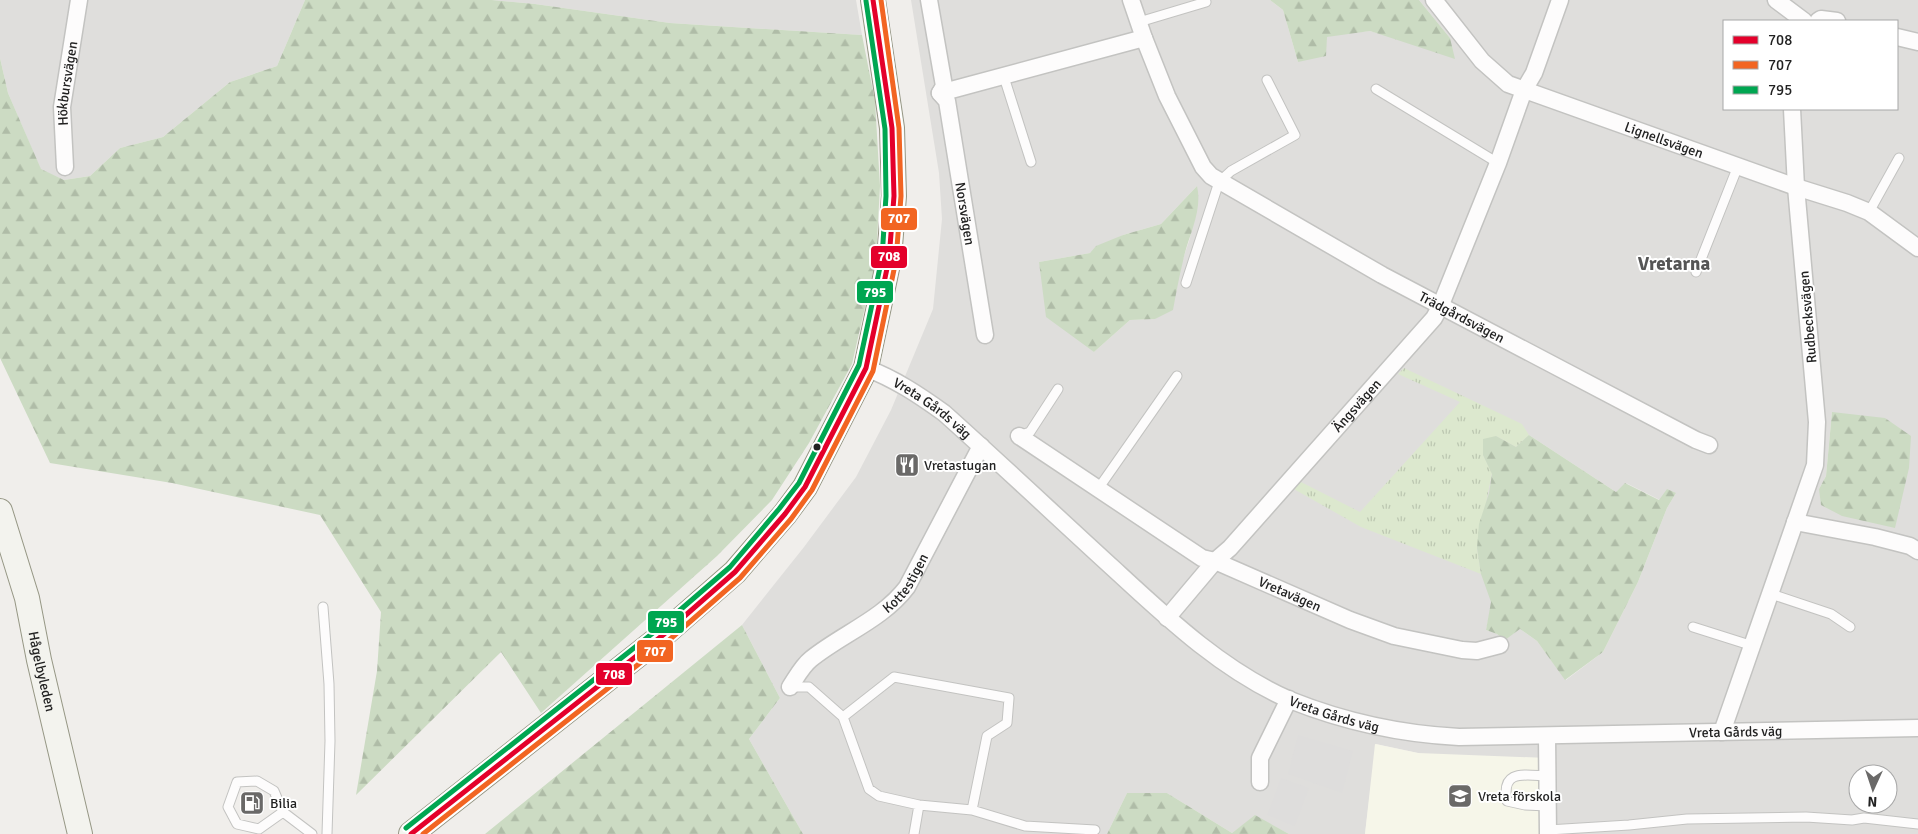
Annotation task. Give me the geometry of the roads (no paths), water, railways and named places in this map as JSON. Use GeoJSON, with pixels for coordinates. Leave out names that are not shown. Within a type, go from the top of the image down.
{"type":"FeatureCollection","features":[{"type":"Feature","properties":{"kind":"main road"},"geometry":{"type":"LineString","coordinates":[[411,834],[663,634],[735,572],[785,514],[805,486],[866,368],[889,259],[894,196],[892,128],[874,0]]}},
{"type":"Feature","properties":{"kind":"main road","name":"Hågelbyleden"},"geometry":{"type":"LineString","coordinates":[[0,511],[27,598],[39,660],[80,834]]}},
{"type":"Feature","properties":{"kind":"street","name":"Hökbursvägen"},"geometry":{"type":"LineString","coordinates":[[65,167],[62,107],[79,0]]}},
{"type":"Feature","properties":{"kind":"street","name":"Norsvägen"},"geometry":{"type":"LineString","coordinates":[[929,0],[944,86],[940,93],[947,101],[985,335]]}},
{"type":"Feature","properties":{"kind":"street","name":"Trädgårdsvägen"},"geometry":{"type":"LineString","coordinates":[[1131,0],[1144,38],[1178,119],[1203,167],[1219,182],[1440,306],[1709,445]]}},
{"type":"Feature","properties":{"kind":"street","name":"Lignellsvägen"},"geometry":{"type":"LineString","coordinates":[[1434,0],[1482,61],[1500,79],[1508,84],[1796,187],[1847,203],[1869,212],[1918,248]]}},
{"type":"Feature","properties":{"kind":"street","name":"Ängsvägen"},"geometry":{"type":"LineString","coordinates":[[1167,618],[1215,561],[1230,548],[1434,318],[1498,163],[1524,90],[1534,73],[1560,0]]}},
{"type":"Feature","properties":{"kind":"street"},"geometry":{"type":"LineString","coordinates":[[1776,0],[1803,20]]}},
{"type":"Feature","properties":{"kind":"street"},"geometry":{"type":"LineString","coordinates":[[1898,37],[1918,42]]}},
{"type":"Feature","properties":{"kind":"street"},"geometry":{"type":"LineString","coordinates":[[940,93],[1144,38]]}},
{"type":"Feature","properties":{"kind":"street","name":"Rudbecksvägen"},"geometry":{"type":"LineString","coordinates":[[1722,732],[1815,465],[1818,434],[1796,187],[1792,110]]}},
{"type":"Feature","properties":{"kind":"street","name":"Vreta Gårds väg"},"geometry":{"type":"LineString","coordinates":[[866,368],[890,377],[944,413],[1167,618],[1235,670],[1289,699],[1352,721],[1398,732],[1427,736],[1459,737],[1918,728]]}},
{"type":"Feature","properties":{"kind":"street","name":"Vretavägen"},"geometry":{"type":"LineString","coordinates":[[1019,436],[1202,558],[1215,561],[1350,620],[1394,636],[1462,650],[1477,651],[1500,645]]}},
{"type":"Feature","properties":{"kind":"street","name":"Kottestigen"},"geometry":{"type":"LineString","coordinates":[[790,687],[809,660],[877,615],[900,596],[907,587],[981,446]]}},
{"type":"Feature","properties":{"kind":"street"},"geometry":{"type":"LineString","coordinates":[[1795,522],[1875,537],[1910,546],[1918,551]]}},
{"type":"Feature","properties":{"kind":"street"},"geometry":{"type":"LineString","coordinates":[[1260,782],[1260,758],[1289,699]]}},
{"type":"Feature","properties":{"kind":"street"},"geometry":{"type":"LineString","coordinates":[[1547,736],[1548,832]]}},
{"type":"Feature","properties":{"kind":"lane"},"geometry":{"type":"LineString","coordinates":[[1138,22],[1206,2]]}},
{"type":"Feature","properties":{"kind":"lane"},"geometry":{"type":"LineString","coordinates":[[1004,77],[1031,162]]}},
{"type":"Feature","properties":{"kind":"lane"},"geometry":{"type":"LineString","coordinates":[[1186,284],[1219,182],[1231,171],[1295,135],[1267,80]]}},
{"type":"Feature","properties":{"kind":"lane"},"geometry":{"type":"LineString","coordinates":[[1376,89],[1498,163]]}},
{"type":"Feature","properties":{"kind":"lane"},"geometry":{"type":"LineString","coordinates":[[1869,212],[1899,158]]}},
{"type":"Feature","properties":{"kind":"lane"},"geometry":{"type":"LineString","coordinates":[[1696,272],[1738,166]]}},
{"type":"Feature","properties":{"kind":"lane"},"geometry":{"type":"LineString","coordinates":[[1098,489],[1177,376]]}},
{"type":"Feature","properties":{"kind":"lane"},"geometry":{"type":"LineString","coordinates":[[1019,436],[1030,432],[1058,389]]}},
{"type":"Feature","properties":{"kind":"lane"},"geometry":{"type":"LineString","coordinates":[[1771,594],[1831,614],[1850,627]]}},
{"type":"Feature","properties":{"kind":"lane"},"geometry":{"type":"LineString","coordinates":[[323,607],[329,684],[330,742],[327,834]]}},
{"type":"Feature","properties":{"kind":"lane"},"geometry":{"type":"LineString","coordinates":[[1693,627],[1753,646]]}},
{"type":"Feature","properties":{"kind":"lane"},"geometry":{"type":"LineString","coordinates":[[843,717],[894,677],[1008,698],[1008,723],[987,736],[972,810]]}},
{"type":"Feature","properties":{"kind":"lane"},"geometry":{"type":"LineString","coordinates":[[790,687],[809,687],[843,717],[869,789],[879,796],[919,805],[972,810],[1024,830],[1094,830]]}},
{"type":"Feature","properties":{"kind":"lane"},"geometry":{"type":"LineString","coordinates":[[1547,776],[1524,775],[1511,778],[1506,784],[1505,790],[1507,801],[1525,805],[1548,806]]}},
{"type":"Feature","properties":{"kind":"lane"},"geometry":{"type":"LineString","coordinates":[[283,812],[260,829],[237,824],[228,807],[237,782],[257,781],[274,790],[283,812],[312,834]]}},
{"type":"Feature","properties":{"kind":"lane"},"geometry":{"type":"LineString","coordinates":[[914,834],[919,805]]}},
{"type":"Feature","properties":{"kind":"lane"},"geometry":{"type":"LineString","coordinates":[[1548,832],[1687,819],[1806,817],[1852,820],[1864,818],[1918,824]]}},
{"type":"Feature","properties":{"kind":"place","name":"Vretastugan"},"geometry":{"type":"Point","coordinates":[907,465]}},
{"type":"Feature","properties":{"kind":"place","name":"Vreta förskola"},"geometry":{"type":"Point","coordinates":[1460,796]}},
{"type":"Feature","properties":{"kind":"place","name":"Bilia"},"geometry":{"type":"Point","coordinates":[252,803]}},
{"type":"Feature","properties":{"kind":"district","name":"Vretarna"},"geometry":{"type":"Point","coordinates":[1674,264]}}]}
